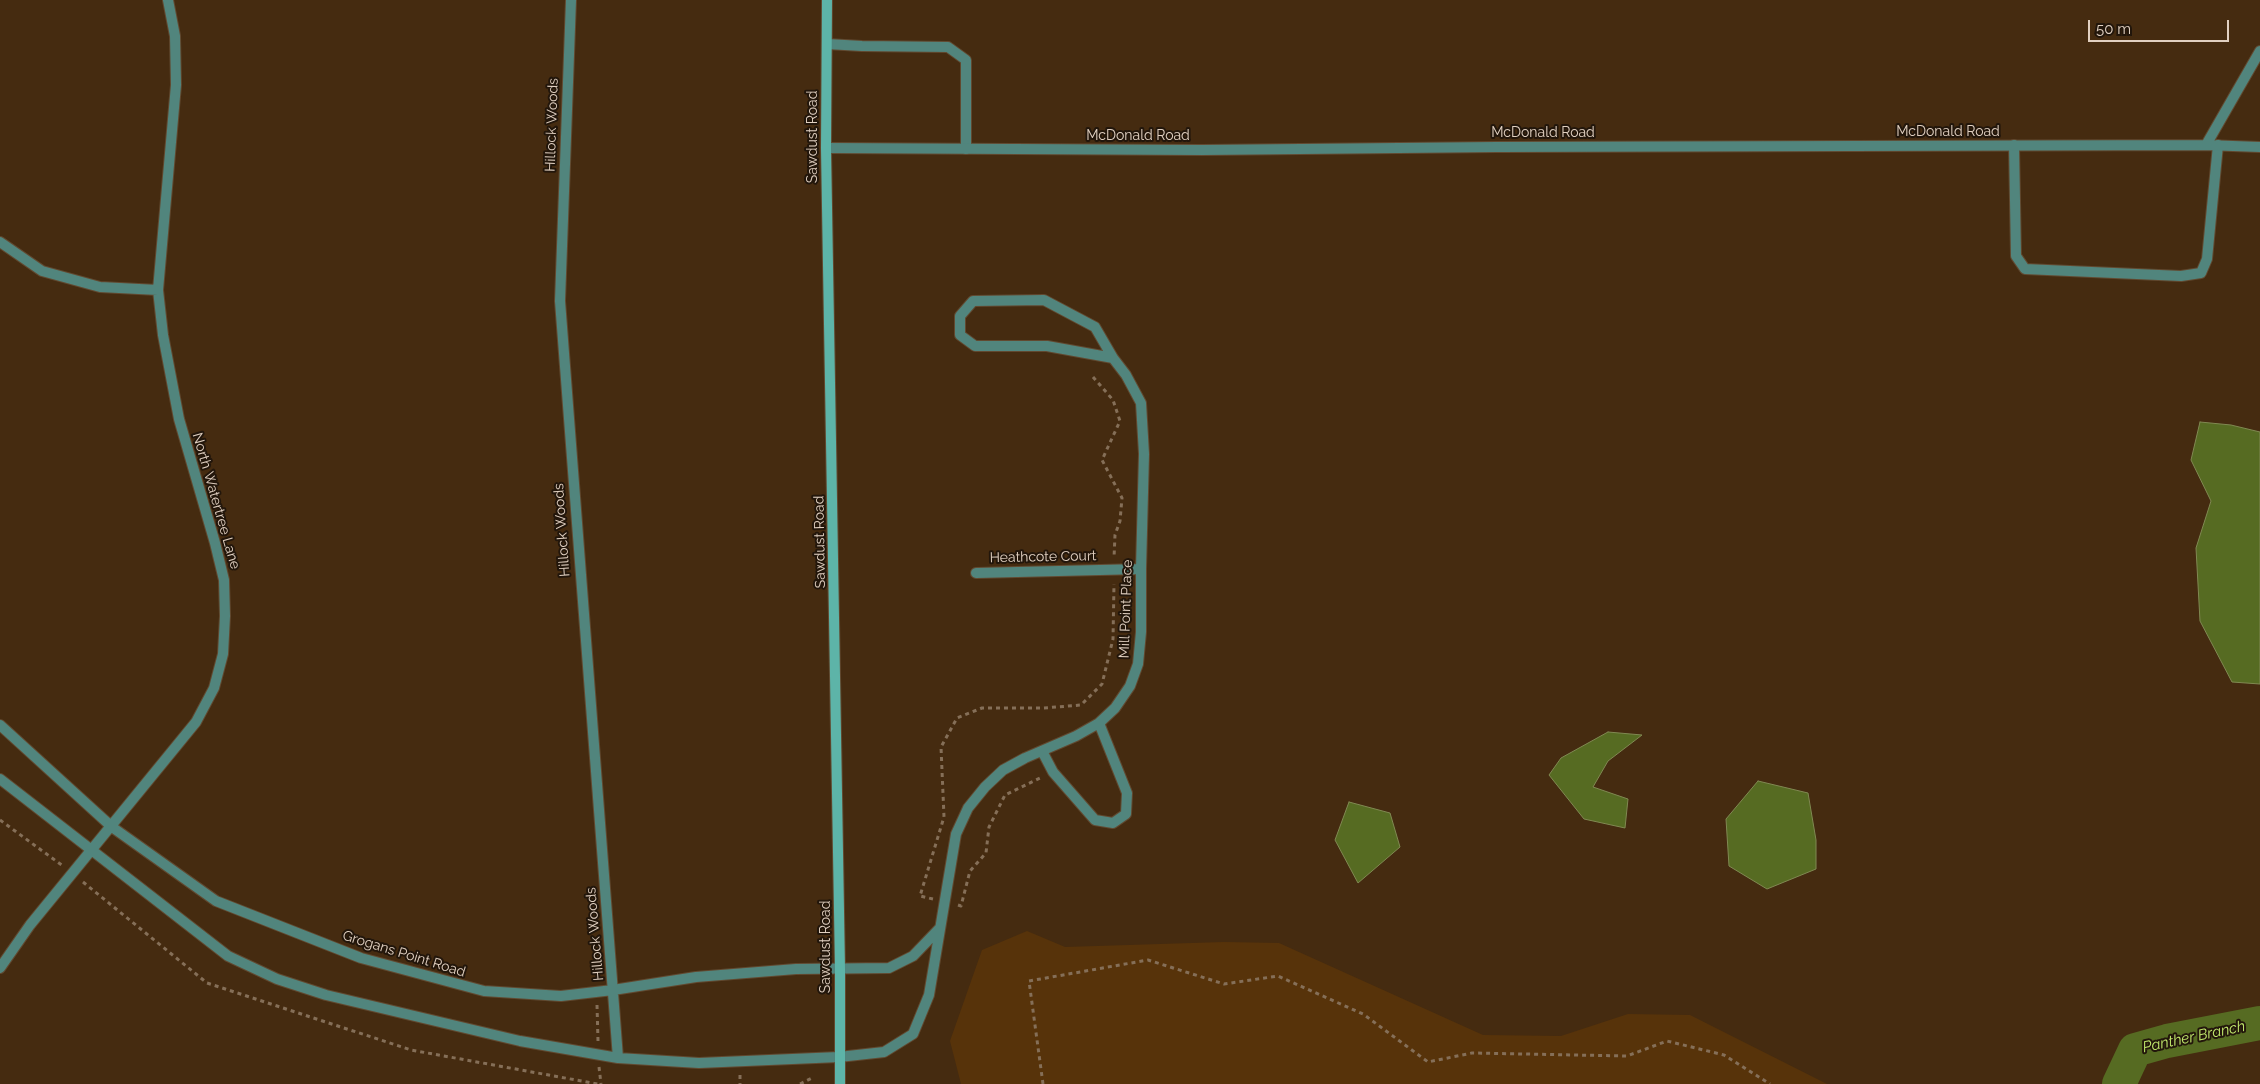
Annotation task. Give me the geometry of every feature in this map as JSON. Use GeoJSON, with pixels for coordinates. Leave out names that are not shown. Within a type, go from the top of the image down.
{"type":"FeatureCollection","features":[{"type":"Feature","properties":{"kind":"street","name":"North Watertree Lane"},"geometry":{"type":"LineString","coordinates":[[0,968],[30,925],[196,722],[214,688],[224,654],[224,580],[179,420],[163,335],[158,290],[176,85],[175,36],[168,0]]}},
{"type":"Feature","properties":{"kind":"street","name":"Hillock Woods"},"geometry":{"type":"LineString","coordinates":[[571,0],[560,302],[618,1058]]}},
{"type":"Feature","properties":{"kind":"street","name":"Sawdust Road"},"geometry":{"type":"LineString","coordinates":[[827,0],[826,148],[840,969],[840,1084]]}},
{"type":"Feature","properties":{"kind":"street"},"geometry":{"type":"LineString","coordinates":[[827,44],[948,47],[966,60],[966,149]]}},
{"type":"Feature","properties":{"kind":"street"},"geometry":{"type":"LineString","coordinates":[[2206,145],[2260,51]]}},
{"type":"Feature","properties":{"kind":"street"},"geometry":{"type":"LineString","coordinates":[[2014,145],[2016,256],[2025,269],[2182,276],[2202,274],[2207,259],[2218,145]]}},
{"type":"Feature","properties":{"kind":"street","name":"McDonald Road"},"geometry":{"type":"LineString","coordinates":[[826,148],[1202,150],[1497,146],[2218,145],[2260,147]]}},
{"type":"Feature","properties":{"kind":"street"},"geometry":{"type":"LineString","coordinates":[[0,242],[42,271],[100,287],[158,290]]}},
{"type":"Feature","properties":{"kind":"street","name":"Mill Point Place"},"geometry":{"type":"LineString","coordinates":[[839,1057],[884,1052],[913,1034],[929,995],[956,834],[968,808],[985,786],[1003,770],[1076,736],[1099,723],[1115,708],[1130,686],[1138,664],[1141,632],[1140,569],[1144,454],[1141,403],[1096,327],[1044,300],[973,301],[960,316],[960,336],[975,346],[1047,346],[1113,358]]}},
{"type":"Feature","properties":{"kind":"street","name":"Heathcote Court"},"geometry":{"type":"LineString","coordinates":[[976,572],[1140,569]]}},
{"type":"Feature","properties":{"kind":"street"},"geometry":{"type":"LineString","coordinates":[[1042,751],[1053,772],[1095,820],[1113,823],[1126,814],[1127,793],[1099,723]]}},
{"type":"Feature","properties":{"kind":"street","name":"Grogans Point Road"},"geometry":{"type":"LineString","coordinates":[[0,725],[112,827],[216,901],[361,958],[484,991],[561,996],[614,990],[696,976],[840,969]]}},
{"type":"Feature","properties":{"kind":"street"},"geometry":{"type":"LineString","coordinates":[[0,779],[228,956],[277,979],[326,995],[387,1011],[449,1023],[520,1041],[618,1058],[698,1063],[839,1057]]}},
{"type":"Feature","properties":{"kind":"street"},"geometry":{"type":"LineString","coordinates":[[840,969],[889,968],[913,956],[939,929]]}},
{"type":"Feature","properties":{"kind":"path"},"geometry":{"type":"LineString","coordinates":[[1053,772],[1005,796],[989,827],[986,853],[970,871],[961,906],[920,896],[944,817],[941,747],[957,718],[982,708],[1044,708],[1081,705],[1102,684],[1113,639],[1115,535],[1120,521],[1122,498],[1102,460],[1120,421],[1113,400],[1093,377]]}},
{"type":"Feature","properties":{"kind":"path"},"geometry":{"type":"LineString","coordinates":[[1042,1084],[1029,982],[1148,960],[1224,984],[1278,976],[1363,1014],[1428,1062],[1472,1054],[1627,1056],[1667,1041],[1724,1055],[1770,1084]]}},
{"type":"Feature","properties":{"kind":"path"},"geometry":{"type":"LineString","coordinates":[[595,970],[601,1084]]}},
{"type":"Feature","properties":{"kind":"path"},"geometry":{"type":"LineString","coordinates":[[800,1084],[814,1077]]}},
{"type":"Feature","properties":{"kind":"shaded area"},"geometry":{"type":"Polygon","coordinates":[[[2200,422],[2231,425],[2260,432],[2260,684],[2232,682],[2200,621],[2196,548],[2211,501],[2191,460],[2200,422]]]}},
{"type":"Feature","properties":{"kind":"shaded area"},"geometry":{"type":"Polygon","coordinates":[[[1608,732],[1642,735],[1608,761],[1593,787],[1628,799],[1625,828],[1584,819],[1549,775],[1561,758],[1608,732]]]}},
{"type":"Feature","properties":{"kind":"shaded area"},"geometry":{"type":"Polygon","coordinates":[[[1758,781],[1808,793],[1816,840],[1816,869],[1767,889],[1729,866],[1726,819],[1758,781]]]}},
{"type":"Feature","properties":{"kind":"shaded area"},"geometry":{"type":"Polygon","coordinates":[[[1349,802],[1390,813],[1400,847],[1358,883],[1335,840],[1349,802]]]}},
{"type":"Feature","properties":{"kind":"shaded area"},"geometry":{"type":"Polygon","coordinates":[[[1027,931],[1065,947],[1224,942],[1279,943],[1483,1035],[1561,1036],[1628,1014],[1690,1015],[1827,1084],[961,1084],[950,1041],[982,950],[1027,931]]]}},
{"type":"Feature","properties":{"kind":"waterway","name":"Panther Branch"},"geometry":{"type":"LineString","coordinates":[[2119,1084],[2135,1050],[2167,1041],[2260,1023]]}}]}
